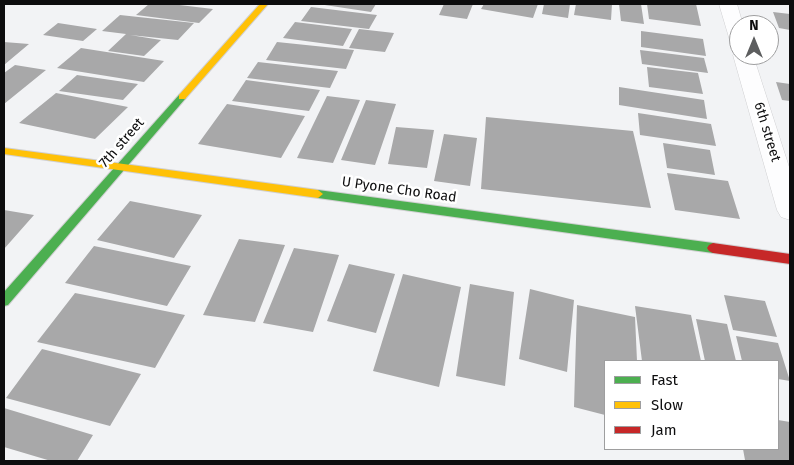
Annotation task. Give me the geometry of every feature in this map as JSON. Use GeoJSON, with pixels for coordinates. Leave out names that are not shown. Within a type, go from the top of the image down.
{"type":"FeatureCollection","features":[{"type":"Feature","properties":{"kind":"street","name":"7th street"},"geometry":{"type":"LineString","coordinates":[[4,301],[264,4]]}},
{"type":"Feature","properties":{"kind":"street","name":"6th street"},"geometry":{"type":"LineString","coordinates":[[746,65],[790,210]]}},
{"type":"Feature","properties":{"kind":"street","name":"U Pyone Cho Road"},"geometry":{"type":"LineString","coordinates":[[4,151],[790,259]]}},
{"type":"Feature","properties":{"kind":"building"},"geometry":{"type":"Polygon","coordinates":[[[149,4],[171,4],[213,9],[199,23],[136,15],[149,4]]]}},
{"type":"Feature","properties":{"kind":"building"},"geometry":{"type":"Polygon","coordinates":[[[318,4],[376,4],[371,12],[318,4]]]}},
{"type":"Feature","properties":{"kind":"building"},"geometry":{"type":"Polygon","coordinates":[[[444,4],[473,4],[467,19],[439,15],[444,4]]]}},
{"type":"Feature","properties":{"kind":"building"},"geometry":{"type":"Polygon","coordinates":[[[484,4],[538,4],[533,18],[481,9],[484,4]]]}},
{"type":"Feature","properties":{"kind":"building"},"geometry":{"type":"Polygon","coordinates":[[[544,4],[570,4],[568,18],[542,14],[544,4]]]}},
{"type":"Feature","properties":{"kind":"building"},"geometry":{"type":"Polygon","coordinates":[[[576,4],[612,4],[611,20],[574,15],[576,4]]]}},
{"type":"Feature","properties":{"kind":"building"},"geometry":{"type":"Polygon","coordinates":[[[619,4],[641,4],[644,24],[621,21],[619,4]]]}},
{"type":"Feature","properties":{"kind":"building"},"geometry":{"type":"Polygon","coordinates":[[[647,4],[696,4],[701,26],[649,19],[647,4]]]}},
{"type":"Feature","properties":{"kind":"building"},"geometry":{"type":"Polygon","coordinates":[[[311,7],[377,15],[369,29],[301,21],[311,7]]]}},
{"type":"Feature","properties":{"kind":"building"},"geometry":{"type":"Polygon","coordinates":[[[773,12],[790,14],[790,30],[779,28],[779,15],[774,15],[773,12]]]}},
{"type":"Feature","properties":{"kind":"building"},"geometry":{"type":"Polygon","coordinates":[[[120,15],[194,23],[178,40],[130,35],[161,40],[144,56],[108,51],[126,34],[102,31],[120,15]]]}},
{"type":"Feature","properties":{"kind":"building"},"geometry":{"type":"Polygon","coordinates":[[[295,22],[352,29],[343,46],[283,38],[295,22]]]}},
{"type":"Feature","properties":{"kind":"building"},"geometry":{"type":"Polygon","coordinates":[[[58,23],[97,29],[83,41],[43,35],[58,23]]]}},
{"type":"Feature","properties":{"kind":"building"},"geometry":{"type":"Polygon","coordinates":[[[359,29],[394,33],[385,52],[349,48],[359,29]]]}},
{"type":"Feature","properties":{"kind":"building"},"geometry":{"type":"Polygon","coordinates":[[[641,31],[703,39],[706,56],[641,47],[641,31]]]}},
{"type":"Feature","properties":{"kind":"building"},"geometry":{"type":"Polygon","coordinates":[[[4,42],[29,44],[4,65],[4,42]]]}},
{"type":"Feature","properties":{"kind":"building"},"geometry":{"type":"Polygon","coordinates":[[[277,42],[354,50],[346,69],[266,60],[277,42]]]}},
{"type":"Feature","properties":{"kind":"building"},"geometry":{"type":"Polygon","coordinates":[[[81,48],[164,61],[144,82],[57,68],[81,48]]]}},
{"type":"Feature","properties":{"kind":"building"},"geometry":{"type":"Polygon","coordinates":[[[640,50],[704,58],[708,73],[642,64],[640,50]]]}},
{"type":"Feature","properties":{"kind":"building"},"geometry":{"type":"Polygon","coordinates":[[[258,62],[338,71],[330,88],[247,78],[258,62]]]}},
{"type":"Feature","properties":{"kind":"building"},"geometry":{"type":"Polygon","coordinates":[[[15,65],[46,70],[4,104],[4,73],[15,65]]]}},
{"type":"Feature","properties":{"kind":"building"},"geometry":{"type":"Polygon","coordinates":[[[647,67],[698,73],[703,94],[649,87],[647,67]]]}},
{"type":"Feature","properties":{"kind":"building"},"geometry":{"type":"Polygon","coordinates":[[[77,75],[138,84],[123,100],[59,91],[77,75]]]}},
{"type":"Feature","properties":{"kind":"building"},"geometry":{"type":"Polygon","coordinates":[[[246,80],[320,90],[309,111],[232,101],[246,80]]]}},
{"type":"Feature","properties":{"kind":"building"},"geometry":{"type":"Polygon","coordinates":[[[776,82],[790,84],[790,101],[782,100],[776,82]]]}},
{"type":"Feature","properties":{"kind":"building"},"geometry":{"type":"Polygon","coordinates":[[[619,87],[704,100],[707,119],[619,105],[619,87]]]}},
{"type":"Feature","properties":{"kind":"building"},"geometry":{"type":"Polygon","coordinates":[[[56,93],[128,107],[95,139],[19,123],[56,93]]]}},
{"type":"Feature","properties":{"kind":"building"},"geometry":{"type":"Polygon","coordinates":[[[327,96],[360,100],[333,163],[297,158],[327,96]]]}},
{"type":"Feature","properties":{"kind":"building"},"geometry":{"type":"Polygon","coordinates":[[[366,100],[396,104],[375,165],[341,160],[366,100]]]}},
{"type":"Feature","properties":{"kind":"building"},"geometry":{"type":"Polygon","coordinates":[[[227,104],[305,116],[281,158],[198,144],[227,104]]]}},
{"type":"Feature","properties":{"kind":"building"},"geometry":{"type":"Polygon","coordinates":[[[638,113],[711,124],[716,146],[640,135],[638,113]]]}},
{"type":"Feature","properties":{"kind":"building"},"geometry":{"type":"Polygon","coordinates":[[[486,117],[633,131],[651,208],[481,189],[486,117]]]}},
{"type":"Feature","properties":{"kind":"building"},"geometry":{"type":"Polygon","coordinates":[[[396,127],[434,130],[427,168],[388,164],[396,127]]]}},
{"type":"Feature","properties":{"kind":"building"},"geometry":{"type":"Polygon","coordinates":[[[444,134],[477,138],[470,186],[434,181],[444,134]]]}},
{"type":"Feature","properties":{"kind":"building"},"geometry":{"type":"Polygon","coordinates":[[[663,143],[710,150],[715,175],[667,168],[663,143]]]}},
{"type":"Feature","properties":{"kind":"building"},"geometry":{"type":"Polygon","coordinates":[[[667,173],[728,181],[740,219],[675,210],[667,173]]]}},
{"type":"Feature","properties":{"kind":"building"},"geometry":{"type":"Polygon","coordinates":[[[130,201],[202,215],[174,258],[97,240],[130,201]]]}},
{"type":"Feature","properties":{"kind":"building"},"geometry":{"type":"Polygon","coordinates":[[[4,210],[34,215],[4,249],[4,210]]]}},
{"type":"Feature","properties":{"kind":"building"},"geometry":{"type":"Polygon","coordinates":[[[239,239],[285,245],[255,322],[203,315],[239,239]]]}},
{"type":"Feature","properties":{"kind":"building"},"geometry":{"type":"Polygon","coordinates":[[[94,246],[191,266],[167,306],[65,283],[94,246]]]}},
{"type":"Feature","properties":{"kind":"building"},"geometry":{"type":"Polygon","coordinates":[[[294,248],[339,255],[313,332],[263,323],[294,248]]]}},
{"type":"Feature","properties":{"kind":"building"},"geometry":{"type":"Polygon","coordinates":[[[349,264],[395,274],[376,333],[327,321],[349,264]]]}},
{"type":"Feature","properties":{"kind":"building"},"geometry":{"type":"Polygon","coordinates":[[[403,274],[461,287],[439,387],[373,371],[403,274]]]}},
{"type":"Feature","properties":{"kind":"building"},"geometry":{"type":"Polygon","coordinates":[[[470,284],[514,292],[505,386],[456,376],[470,284]]]}},
{"type":"Feature","properties":{"kind":"building"},"geometry":{"type":"Polygon","coordinates":[[[530,289],[574,300],[567,372],[519,359],[530,289]]]}},
{"type":"Feature","properties":{"kind":"building"},"geometry":{"type":"Polygon","coordinates":[[[75,293],[185,315],[155,368],[37,342],[75,293]]]}},
{"type":"Feature","properties":{"kind":"building"},"geometry":{"type":"Polygon","coordinates":[[[724,295],[765,301],[777,337],[733,330],[724,295]]]}},
{"type":"Feature","properties":{"kind":"building"},"geometry":{"type":"Polygon","coordinates":[[[577,305],[635,317],[637,360],[604,360],[604,415],[574,407],[577,305]]]}},
{"type":"Feature","properties":{"kind":"building"},"geometry":{"type":"Polygon","coordinates":[[[635,306],[691,315],[701,360],[642,360],[635,306]]]}},
{"type":"Feature","properties":{"kind":"building"},"geometry":{"type":"Polygon","coordinates":[[[696,319],[727,324],[736,360],[705,360],[696,319]]]}},
{"type":"Feature","properties":{"kind":"building"},"geometry":{"type":"Polygon","coordinates":[[[736,336],[778,343],[790,381],[779,379],[779,360],[742,360],[736,336]]]}},
{"type":"Feature","properties":{"kind":"building"},"geometry":{"type":"Polygon","coordinates":[[[42,349],[141,374],[110,426],[6,398],[42,349]]]}},
{"type":"Feature","properties":{"kind":"building"},"geometry":{"type":"Polygon","coordinates":[[[4,408],[93,435],[77,461],[51,461],[4,447],[4,408]]]}},
{"type":"Feature","properties":{"kind":"building"},"geometry":{"type":"Polygon","coordinates":[[[779,420],[790,422],[790,461],[745,460],[743,450],[779,450],[779,420]]]}},
{"type":"Feature","properties":{"kind":"traffic: fast"},"geometry":{"type":"LineString","coordinates":[[4,301],[182,97]]}},
{"type":"Feature","properties":{"kind":"traffic: fast"},"geometry":{"type":"LineString","coordinates":[[318,194],[713,248]]}},
{"type":"Feature","properties":{"kind":"traffic: slow"},"geometry":{"type":"LineString","coordinates":[[182,97],[264,4]]}},
{"type":"Feature","properties":{"kind":"traffic: slow"},"geometry":{"type":"LineString","coordinates":[[4,151],[318,194]]}},
{"type":"Feature","properties":{"kind":"traffic: jam"},"geometry":{"type":"LineString","coordinates":[[713,248],[790,259]]}}]}
